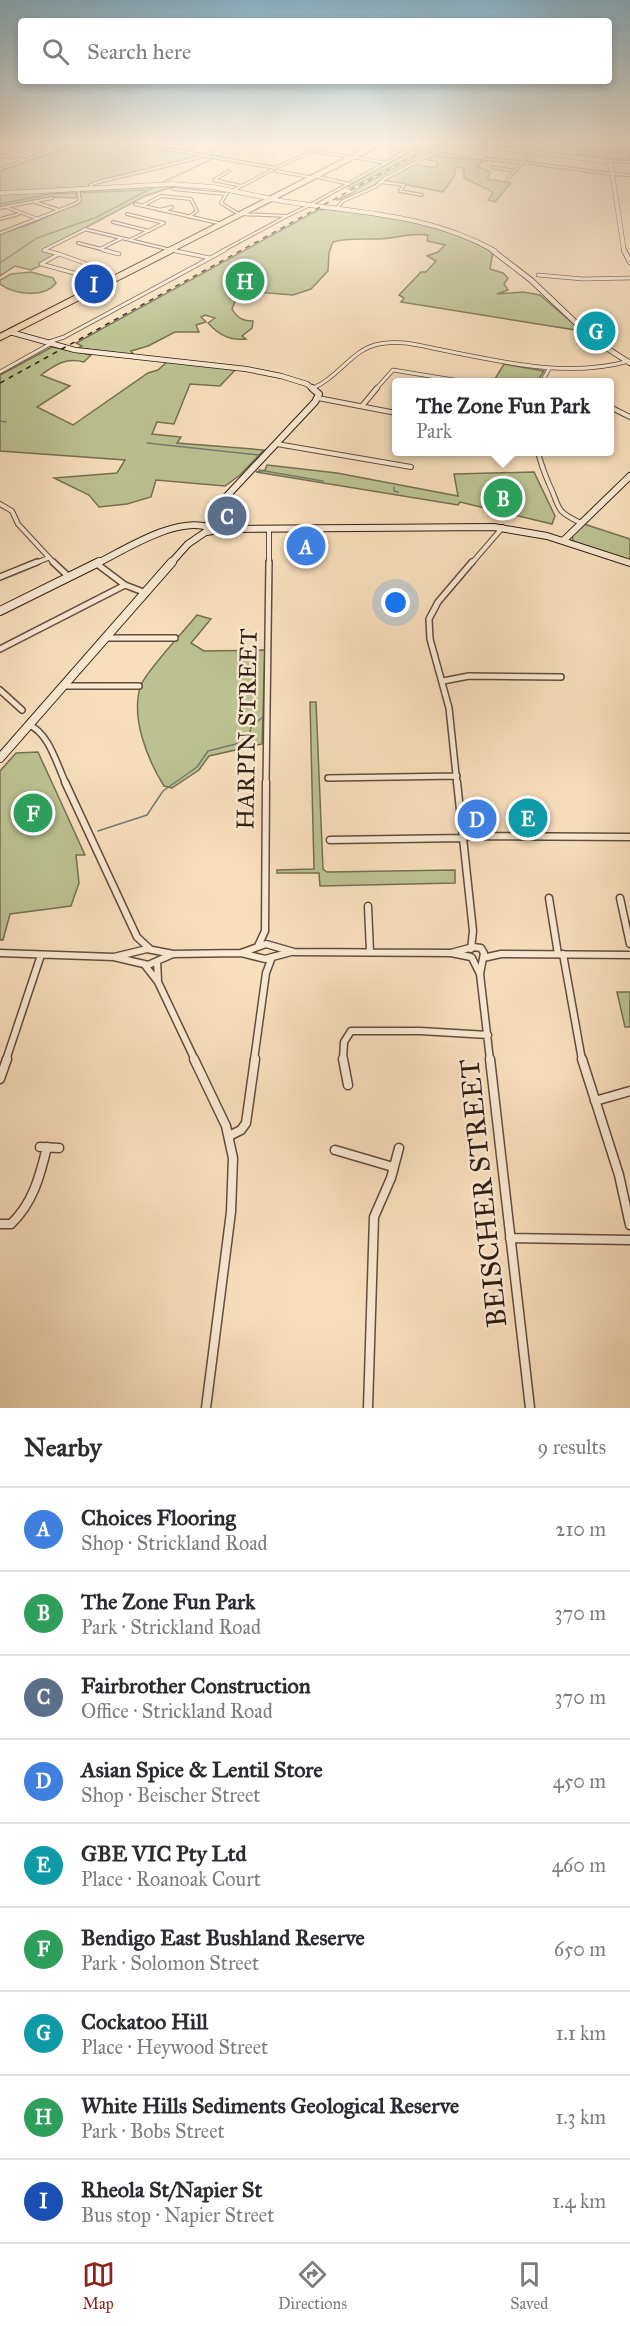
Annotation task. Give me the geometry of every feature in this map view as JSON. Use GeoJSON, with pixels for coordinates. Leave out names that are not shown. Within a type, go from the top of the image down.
{"type":"FeatureCollection","features":[{"type":"Feature","properties":{"kind":"highway"},"geometry":{"type":"LineString","coordinates":[[171,248],[254,207]]}},
{"type":"Feature","properties":{"kind":"highway"},"geometry":{"type":"LineString","coordinates":[[171,248],[239,214]]}},
{"type":"Feature","properties":{"kind":"highway"},"geometry":{"type":"LineString","coordinates":[[6,332],[110,277],[194,238]]}},
{"type":"Feature","properties":{"kind":"highway"},"geometry":{"type":"LineString","coordinates":[[6,332],[110,277]]}},
{"type":"Feature","properties":{"kind":"street"},"geometry":{"type":"LineString","coordinates":[[0,208],[6,207],[19,214],[39,219]]}},
{"type":"Feature","properties":{"kind":"street"},"geometry":{"type":"LineString","coordinates":[[44,207],[61,210]]}},
{"type":"Feature","properties":{"kind":"street"},"geometry":{"type":"LineString","coordinates":[[0,231],[39,219],[68,207]]}},
{"type":"Feature","properties":{"kind":"street"},"geometry":{"type":"LineString","coordinates":[[145,207],[219,223]]}},
{"type":"Feature","properties":{"kind":"street"},"geometry":{"type":"LineString","coordinates":[[159,210],[169,207]]}},
{"type":"Feature","properties":{"kind":"street"},"geometry":{"type":"LineString","coordinates":[[164,211],[170,207]]}},
{"type":"Feature","properties":{"kind":"street"},"geometry":{"type":"LineString","coordinates":[[189,217],[197,212],[195,207]]}},
{"type":"Feature","properties":{"kind":"street"},"geometry":{"type":"LineString","coordinates":[[226,207],[239,214],[287,216]]}},
{"type":"Feature","properties":{"kind":"street"},"geometry":{"type":"LineString","coordinates":[[0,372],[306,207]]}},
{"type":"Feature","properties":{"kind":"street"},"geometry":{"type":"LineString","coordinates":[[318,207],[410,218],[455,231],[480,242],[510,261],[605,349],[628,361]]}},
{"type":"Feature","properties":{"kind":"street"},"geometry":{"type":"LineString","coordinates":[[617,207],[624,251],[630,262]]}},
{"type":"Feature","properties":{"kind":"street"},"geometry":{"type":"LineString","coordinates":[[0,219],[19,214]]}},
{"type":"Feature","properties":{"kind":"street"},"geometry":{"type":"LineString","coordinates":[[127,214],[164,223],[130,240]]}},
{"type":"Feature","properties":{"kind":"street"},"geometry":{"type":"LineString","coordinates":[[113,222],[149,231]]}},
{"type":"Feature","properties":{"kind":"street"},"geometry":{"type":"LineString","coordinates":[[60,254],[41,264],[84,276],[101,268],[60,254],[44,250],[84,229],[210,258]]}},
{"type":"Feature","properties":{"kind":"street"},"geometry":{"type":"LineString","coordinates":[[100,249],[122,238]]}},
{"type":"Feature","properties":{"kind":"street"},"geometry":{"type":"LineString","coordinates":[[78,243],[119,254]]}},
{"type":"Feature","properties":{"kind":"street"},"geometry":{"type":"LineString","coordinates":[[94,273],[110,277]]}},
{"type":"Feature","properties":{"kind":"street"},"geometry":{"type":"LineString","coordinates":[[538,275],[583,279],[630,278]]}},
{"type":"Feature","properties":{"kind":"street"},"geometry":{"type":"LineString","coordinates":[[0,758],[188,544],[206,529],[214,513],[231,490],[277,444],[318,398],[319,392],[315,387],[300,381],[225,366],[83,352],[6,332]]}},
{"type":"Feature","properties":{"kind":"street"},"geometry":{"type":"LineString","coordinates":[[315,387],[331,381],[360,350],[370,345],[399,343],[549,369],[602,366],[628,361]]}},
{"type":"Feature","properties":{"kind":"street"},"geometry":{"type":"LineString","coordinates":[[544,378],[549,369]]}},
{"type":"Feature","properties":{"kind":"street"},"geometry":{"type":"LineString","coordinates":[[362,406],[391,371],[439,378]]}},
{"type":"Feature","properties":{"kind":"street"},"geometry":{"type":"LineString","coordinates":[[318,398],[392,412]]}},
{"type":"Feature","properties":{"kind":"street"},"geometry":{"type":"LineString","coordinates":[[614,409],[630,417]]}},
{"type":"Feature","properties":{"kind":"street"},"geometry":{"type":"LineString","coordinates":[[277,444],[411,467]]}},
{"type":"Feature","properties":{"kind":"street"},"geometry":{"type":"LineString","coordinates":[[539,456],[543,474],[549,483],[557,508],[566,516],[581,522]]}},
{"type":"Feature","properties":{"kind":"street"},"geometry":{"type":"LineString","coordinates":[[563,541],[630,476]]}},
{"type":"Feature","properties":{"kind":"street"},"geometry":{"type":"LineString","coordinates":[[0,504],[12,511],[18,524],[69,578]]}},
{"type":"Feature","properties":{"kind":"street"},"geometry":{"type":"LineString","coordinates":[[188,544],[194,528],[214,513]]}},
{"type":"Feature","properties":{"kind":"street"},"geometry":{"type":"LineString","coordinates":[[0,611],[155,536],[194,528],[494,526],[563,541],[630,563]]}},
{"type":"Feature","properties":{"kind":"street"},"geometry":{"type":"LineString","coordinates":[[493,538],[494,526]]}},
{"type":"Feature","properties":{"kind":"street"},"geometry":{"type":"LineString","coordinates":[[472,958],[473,931],[449,708],[430,639],[429,619],[433,610],[503,527]]}},
{"type":"Feature","properties":{"kind":"street","name":"HARPIN STREET"},"geometry":{"type":"LineString","coordinates":[[258,947],[264,931],[269,528]]}},
{"type":"Feature","properties":{"kind":"street"},"geometry":{"type":"LineString","coordinates":[[0,577],[48,558]]}},
{"type":"Feature","properties":{"kind":"street"},"geometry":{"type":"LineString","coordinates":[[97,564],[125,585],[146,593]]}},
{"type":"Feature","properties":{"kind":"street"},"geometry":{"type":"LineString","coordinates":[[0,649],[125,585]]}},
{"type":"Feature","properties":{"kind":"street"},"geometry":{"type":"LineString","coordinates":[[106,638],[175,638]]}},
{"type":"Feature","properties":{"kind":"street"},"geometry":{"type":"LineString","coordinates":[[443,681],[469,676],[561,677]]}},
{"type":"Feature","properties":{"kind":"street"},"geometry":{"type":"LineString","coordinates":[[64,686],[139,686]]}},
{"type":"Feature","properties":{"kind":"street"},"geometry":{"type":"LineString","coordinates":[[0,690],[22,710]]}},
{"type":"Feature","properties":{"kind":"street"},"geometry":{"type":"LineString","coordinates":[[29,725],[37,728],[42,735],[137,937],[138,961],[158,982],[229,1136],[233,1161],[230,1215],[206,1408]]}},
{"type":"Feature","properties":{"kind":"street"},"geometry":{"type":"LineString","coordinates":[[328,778],[457,776]]}},
{"type":"Feature","properties":{"kind":"street"},"geometry":{"type":"LineString","coordinates":[[330,840],[630,837]]}},
{"type":"Feature","properties":{"kind":"street"},"geometry":{"type":"LineString","coordinates":[[549,898],[583,1063],[622,1184],[630,1225]]}},
{"type":"Feature","properties":{"kind":"street"},"geometry":{"type":"LineString","coordinates":[[620,898],[630,944]]}},
{"type":"Feature","properties":{"kind":"street"},"geometry":{"type":"LineString","coordinates":[[368,906],[370,952]]}},
{"type":"Feature","properties":{"kind":"street","name":"HARPIN STREET"},"geometry":{"type":"LineString","coordinates":[[264,931],[272,946]]}},
{"type":"Feature","properties":{"kind":"street"},"geometry":{"type":"LineString","coordinates":[[473,931],[484,953],[483,958]]}},
{"type":"Feature","properties":{"kind":"street"},"geometry":{"type":"LineString","coordinates":[[137,937],[157,954],[158,982]]}},
{"type":"Feature","properties":{"kind":"street"},"geometry":{"type":"LineString","coordinates":[[241,953],[258,947],[272,946],[294,952]]}},
{"type":"Feature","properties":{"kind":"street"},"geometry":{"type":"LineString","coordinates":[[229,1136],[243,1128],[246,1121],[266,973],[274,953],[272,946]]}},
{"type":"Feature","properties":{"kind":"street"},"geometry":{"type":"LineString","coordinates":[[258,947],[257,953],[266,973]]}},
{"type":"Feature","properties":{"kind":"street"},"geometry":{"type":"LineString","coordinates":[[114,957],[152,950],[173,954],[241,953],[265,959],[294,952],[451,953],[481,948],[501,954]]}},
{"type":"Feature","properties":{"kind":"street"},"geometry":{"type":"LineString","coordinates":[[0,953],[114,957],[143,964],[173,954]]}},
{"type":"Feature","properties":{"kind":"street"},"geometry":{"type":"LineString","coordinates":[[451,953],[478,960],[501,954],[630,955]]}},
{"type":"Feature","properties":{"kind":"street"},"geometry":{"type":"LineString","coordinates":[[0,1078],[41,955]]}},
{"type":"Feature","properties":{"kind":"street","name":"BEISCHER STREET"},"geometry":{"type":"LineString","coordinates":[[472,958],[480,974]]}},
{"type":"Feature","properties":{"kind":"street","name":"BEISCHER STREET"},"geometry":{"type":"LineString","coordinates":[[483,958],[480,974],[530,1408]]}},
{"type":"Feature","properties":{"kind":"street"},"geometry":{"type":"LineString","coordinates":[[348,1085],[343,1071],[345,1041],[351,1030],[488,1035]]}},
{"type":"Feature","properties":{"kind":"street"},"geometry":{"type":"LineString","coordinates":[[596,1101],[630,1091]]}},
{"type":"Feature","properties":{"kind":"street"},"geometry":{"type":"LineString","coordinates":[[0,1224],[11,1224],[22,1211],[38,1182],[44,1147],[59,1148]]}},
{"type":"Feature","properties":{"kind":"street"},"geometry":{"type":"LineString","coordinates":[[368,1408],[374,1217],[399,1149]]}},
{"type":"Feature","properties":{"kind":"street"},"geometry":{"type":"LineString","coordinates":[[335,1150],[393,1167]]}},
{"type":"Feature","properties":{"kind":"street"},"geometry":{"type":"LineString","coordinates":[[510,1238],[630,1240]]}},
{"type":"Feature","properties":{"kind":"green space"},"geometry":{"type":"Polygon","coordinates":[[[70,207],[125,207],[43,250],[56,254],[39,264],[40,266],[31,270],[15,266],[0,276],[0,234],[70,207]]]}},
{"type":"Feature","properties":{"kind":"green space"},"geometry":{"type":"Polygon","coordinates":[[[318,210],[373,213],[413,220],[471,241],[493,252],[490,269],[503,273],[508,278],[504,284],[508,290],[497,294],[523,292],[540,295],[582,331],[401,302],[404,298],[399,295],[421,272],[426,272],[436,261],[427,256],[438,252],[445,245],[427,241],[428,235],[418,234],[333,242],[329,253],[328,271],[311,289],[293,295],[256,292],[237,297],[232,309],[236,315],[253,321],[252,328],[242,336],[246,339],[229,338],[220,333],[208,323],[215,318],[205,315],[201,317],[206,322],[196,325],[199,332],[175,332],[148,346],[131,351],[134,355],[78,348],[82,346],[76,343],[318,210]]]}},
{"type":"Feature","properties":{"kind":"green space"},"geometry":{"type":"Polygon","coordinates":[[[31,272],[53,278],[56,283],[51,288],[37,293],[21,292],[0,284],[0,280],[11,274],[31,272]]]}},
{"type":"Feature","properties":{"kind":"green space"},"geometry":{"type":"Polygon","coordinates":[[[52,347],[91,355],[84,362],[66,361],[41,375],[70,386],[37,407],[73,425],[148,373],[158,370],[169,360],[237,368],[220,386],[190,384],[174,424],[157,422],[152,434],[181,437],[177,443],[264,450],[240,475],[225,486],[156,480],[151,497],[127,504],[99,507],[89,495],[54,478],[117,473],[125,460],[0,451],[0,375],[52,347]]]}},
{"type":"Feature","properties":{"kind":"green space"},"geometry":{"type":"Polygon","coordinates":[[[504,364],[544,371],[540,378],[495,378],[504,364]]]}},
{"type":"Feature","properties":{"kind":"green space"},"geometry":{"type":"Polygon","coordinates":[[[267,465],[337,473],[458,496],[454,474],[534,472],[555,516],[552,524],[460,502],[458,505],[256,472],[265,470],[267,465]]]}},
{"type":"Feature","properties":{"kind":"green space"},"geometry":{"type":"Polygon","coordinates":[[[584,524],[630,539],[630,561],[573,541],[572,536],[584,524]]]}},
{"type":"Feature","properties":{"kind":"green space"},"geometry":{"type":"Polygon","coordinates":[[[197,615],[211,619],[191,643],[204,651],[265,650],[262,744],[209,756],[199,770],[172,788],[164,786],[146,750],[139,723],[138,697],[145,678],[197,615]]]}},
{"type":"Feature","properties":{"kind":"green space"},"geometry":{"type":"Polygon","coordinates":[[[310,702],[316,702],[323,869],[327,872],[455,870],[455,883],[320,886],[319,873],[277,873],[277,870],[314,869],[310,702]]]}},
{"type":"Feature","properties":{"kind":"green space"},"geometry":{"type":"Polygon","coordinates":[[[38,752],[85,855],[76,855],[79,883],[71,906],[10,914],[3,940],[0,940],[0,771],[16,753],[38,752]]]}},
{"type":"Feature","properties":{"kind":"green space"},"geometry":{"type":"Polygon","coordinates":[[[617,992],[630,992],[630,1027],[625,1027],[617,992]]]}},
{"type":"Feature","properties":{"kind":"waterway"},"geometry":{"type":"LineString","coordinates":[[0,263],[37,238],[97,217],[117,207]]}},
{"type":"Feature","properties":{"kind":"waterway"},"geometry":{"type":"LineString","coordinates":[[0,421],[6,422]]}},
{"type":"Feature","properties":{"kind":"waterway"},"geometry":{"type":"LineString","coordinates":[[147,443],[259,455]]}},
{"type":"Feature","properties":{"kind":"waterway"},"geometry":{"type":"LineString","coordinates":[[259,470],[323,481]]}},
{"type":"Feature","properties":{"kind":"waterway"},"geometry":{"type":"LineString","coordinates":[[394,491],[398,492]]}},
{"type":"Feature","properties":{"kind":"waterway"},"geometry":{"type":"LineString","coordinates":[[98,831],[147,815],[163,791],[197,767],[208,751],[248,741],[251,727],[264,716]]}},
{"type":"Feature","properties":{"kind":"railway"},"geometry":{"type":"LineString","coordinates":[[0,383],[321,207]]}},
{"type":"Feature","properties":{"kind":"place","name":"White Hills Sediments Geological Reserve"},"geometry":{"type":"Point","coordinates":[245,281]}},
{"type":"Feature","properties":{"kind":"place","name":"Rheola St/Napier St"},"geometry":{"type":"Point","coordinates":[94,284]}},
{"type":"Feature","properties":{"kind":"place","name":"Cockatoo Hill"},"geometry":{"type":"Point","coordinates":[596,331]}},
{"type":"Feature","properties":{"kind":"place","name":"The Zone Fun Park"},"geometry":{"type":"Point","coordinates":[503,498]}},
{"type":"Feature","properties":{"kind":"place","name":"Fairbrother Construction"},"geometry":{"type":"Point","coordinates":[227,516]}},
{"type":"Feature","properties":{"kind":"place","name":"Choices Flooring"},"geometry":{"type":"Point","coordinates":[306,546]}},
{"type":"Feature","properties":{"kind":"place","name":"Bendigo East Bushland Reserve"},"geometry":{"type":"Point","coordinates":[33,813]}},
{"type":"Feature","properties":{"kind":"place","name":"GBE VIC Pty Ltd"},"geometry":{"type":"Point","coordinates":[528,818]}},
{"type":"Feature","properties":{"kind":"place","name":"Asian Spice & Lentil Store"},"geometry":{"type":"Point","coordinates":[477,819]}}]}
